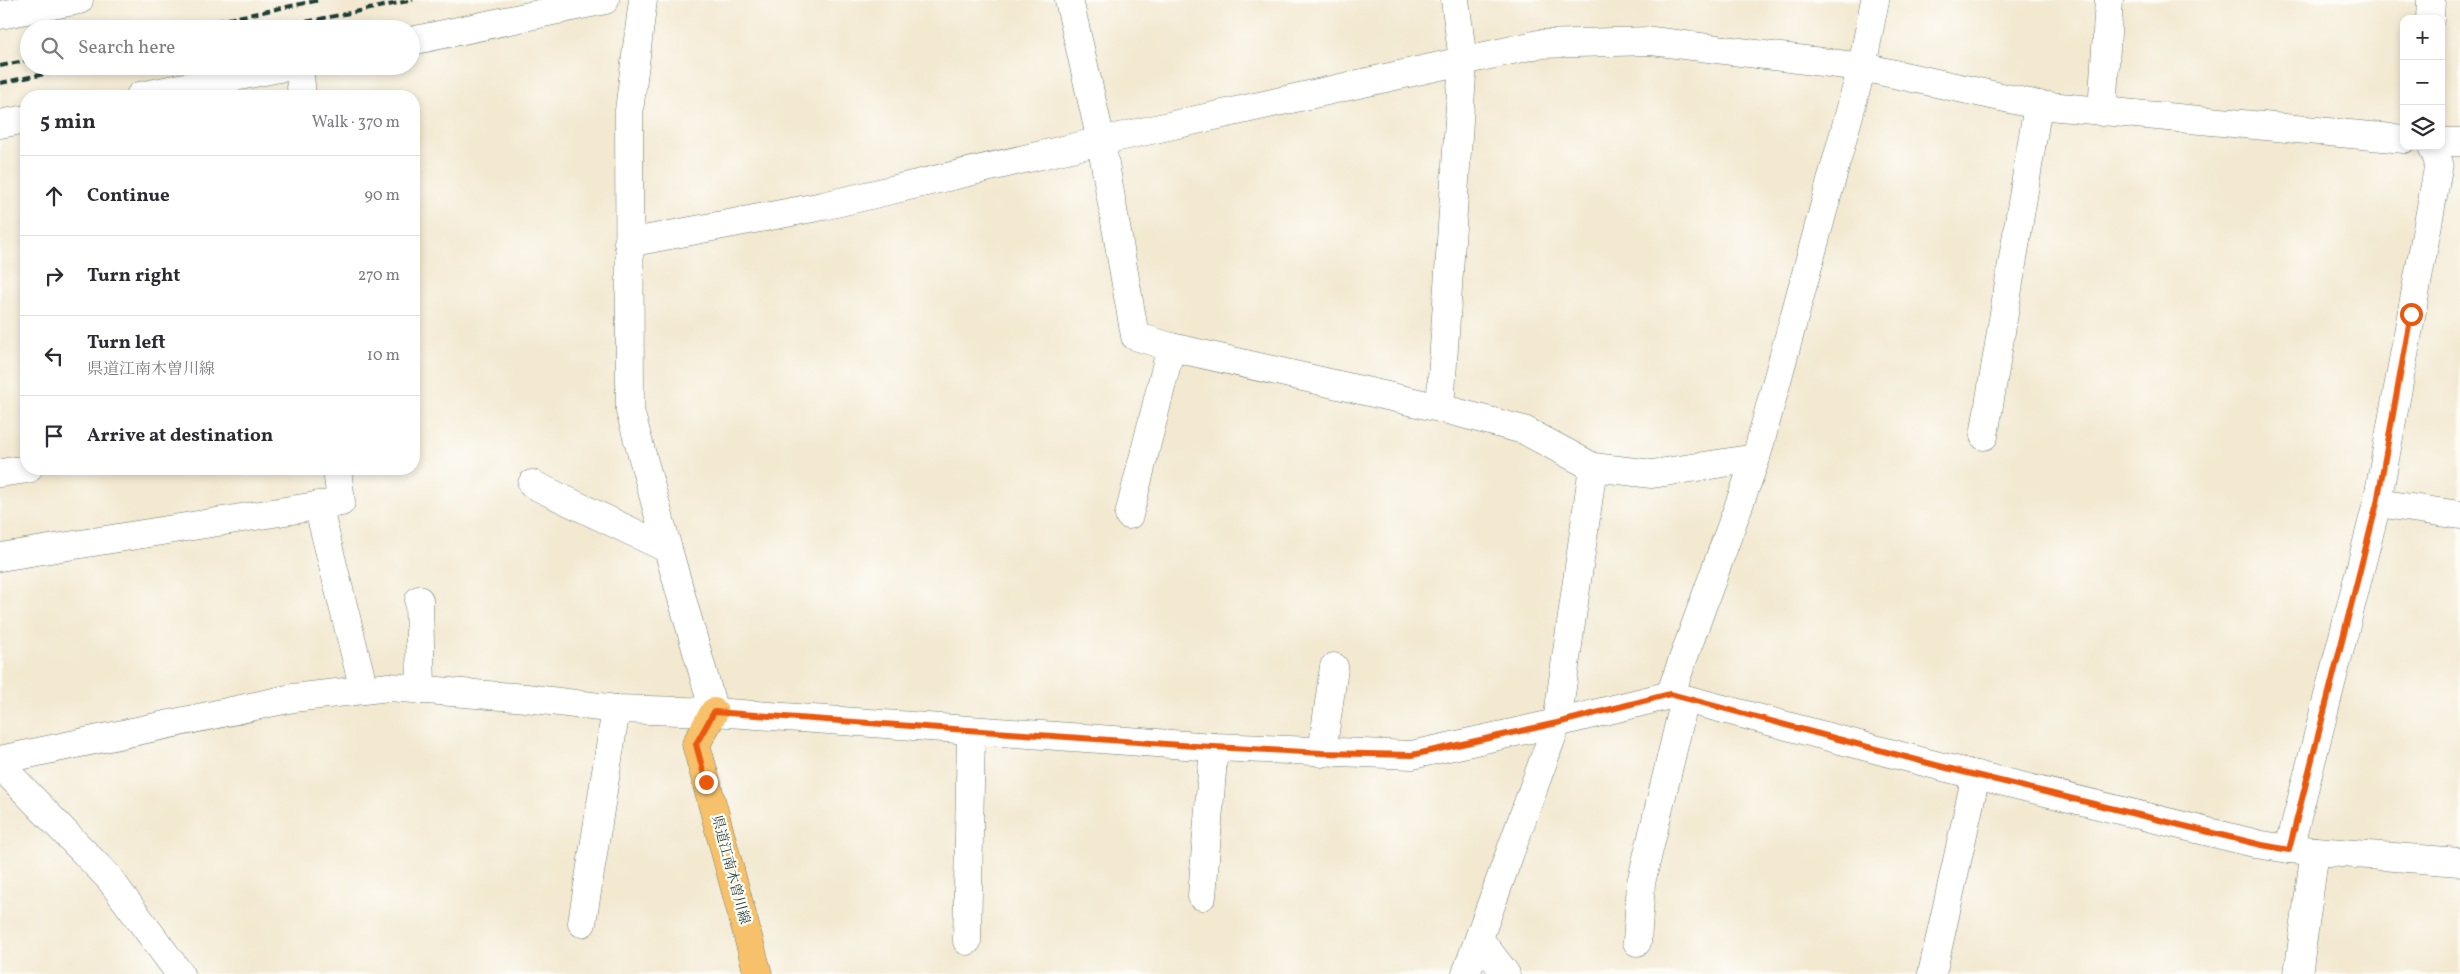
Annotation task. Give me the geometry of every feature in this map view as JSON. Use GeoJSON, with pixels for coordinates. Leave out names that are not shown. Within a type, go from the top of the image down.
{"type":"FeatureCollection","features":[{"type":"Feature","properties":{"kind":"main road","name":"県道江南木曽川線"},"geometry":{"type":"LineString","coordinates":[[714,712],[696,744],[758,974]]}},
{"type":"Feature","properties":{"kind":"street"},"geometry":{"type":"LineString","coordinates":[[0,15],[51,3],[79,0]]}},
{"type":"Feature","properties":{"kind":"street"},"geometry":{"type":"LineString","coordinates":[[420,39],[605,0]]}},
{"type":"Feature","properties":{"kind":"street"},"geometry":{"type":"LineString","coordinates":[[643,0],[629,110],[630,411],[714,712]]}},
{"type":"Feature","properties":{"kind":"street"},"geometry":{"type":"LineString","coordinates":[[1069,0],[1102,141],[1134,336],[1171,347],[1440,408],[1524,430],[1593,467],[1652,474],[1756,458]]}},
{"type":"Feature","properties":{"kind":"street"},"geometry":{"type":"LineString","coordinates":[[1440,408],[1463,60],[1455,0]]}},
{"type":"Feature","properties":{"kind":"street"},"geometry":{"type":"LineString","coordinates":[[1637,942],[1641,883],[1677,696],[1756,458],[1862,67],[1875,0]]}},
{"type":"Feature","properties":{"kind":"street"},"geometry":{"type":"LineString","coordinates":[[2102,112],[2109,0]]}},
{"type":"Feature","properties":{"kind":"street"},"geometry":{"type":"LineString","coordinates":[[2430,15],[2431,0]]}},
{"type":"Feature","properties":{"kind":"street"},"geometry":{"type":"LineString","coordinates":[[628,243],[823,206],[1102,141],[1539,44],[1652,41],[1862,67],[2038,105],[2400,139]]}},
{"type":"Feature","properties":{"kind":"street"},"geometry":{"type":"LineString","coordinates":[[170,90],[244,75]]}},
{"type":"Feature","properties":{"kind":"street"},"geometry":{"type":"LineString","coordinates":[[300,75],[301,90]]}},
{"type":"Feature","properties":{"kind":"street"},"geometry":{"type":"LineString","coordinates":[[1984,436],[2038,105]]}},
{"type":"Feature","properties":{"kind":"street"},"geometry":{"type":"LineString","coordinates":[[0,124],[20,120]]}},
{"type":"Feature","properties":{"kind":"street"},"geometry":{"type":"LineString","coordinates":[[2445,142],[2460,142]]}},
{"type":"Feature","properties":{"kind":"street"},"geometry":{"type":"LineString","coordinates":[[2298,974],[2302,850],[2377,503],[2439,163],[2434,150]]}},
{"type":"Feature","properties":{"kind":"street"},"geometry":{"type":"LineString","coordinates":[[1129,515],[1171,347]]}},
{"type":"Feature","properties":{"kind":"street"},"geometry":{"type":"LineString","coordinates":[[1466,974],[1557,723],[1593,467]]}},
{"type":"Feature","properties":{"kind":"street"},"geometry":{"type":"LineString","coordinates":[[0,473],[20,470]]}},
{"type":"Feature","properties":{"kind":"street"},"geometry":{"type":"LineString","coordinates":[[0,557],[341,502],[338,475]]}},
{"type":"Feature","properties":{"kind":"street"},"geometry":{"type":"LineString","coordinates":[[532,484],[668,549]]}},
{"type":"Feature","properties":{"kind":"street"},"geometry":{"type":"LineString","coordinates":[[2377,503],[2460,515]]}},
{"type":"Feature","properties":{"kind":"street"},"geometry":{"type":"LineString","coordinates":[[318,505],[364,690]]}},
{"type":"Feature","properties":{"kind":"street"},"geometry":{"type":"LineString","coordinates":[[419,600],[421,690]]}},
{"type":"Feature","properties":{"kind":"street"},"geometry":{"type":"LineString","coordinates":[[1322,753],[1334,667]]}},
{"type":"Feature","properties":{"kind":"street"},"geometry":{"type":"LineString","coordinates":[[0,760],[293,698],[389,687],[526,698],[616,709],[714,712],[970,732],[1214,747],[1322,753],[1412,755],[1677,696],[1976,775],[2262,845],[2302,850],[2460,862]]}},
{"type":"Feature","properties":{"kind":"street"},"geometry":{"type":"LineString","coordinates":[[582,923],[616,709]]}},
{"type":"Feature","properties":{"kind":"street"},"geometry":{"type":"LineString","coordinates":[[967,941],[970,732]]}},
{"type":"Feature","properties":{"kind":"street"},"geometry":{"type":"LineString","coordinates":[[1202,896],[1214,747]]}},
{"type":"Feature","properties":{"kind":"street"},"geometry":{"type":"LineString","coordinates":[[0,765],[110,878],[180,974]]}},
{"type":"Feature","properties":{"kind":"street"},"geometry":{"type":"LineString","coordinates":[[1932,974],[1976,775]]}},
{"type":"Feature","properties":{"kind":"street"},"geometry":{"type":"LineString","coordinates":[[1479,939],[1506,974]]}},
{"type":"Feature","properties":{"kind":"railway"},"geometry":{"type":"LineString","coordinates":[[223,20],[320,0]]}},
{"type":"Feature","properties":{"kind":"railway"},"geometry":{"type":"LineString","coordinates":[[315,20],[413,0]]}},
{"type":"Feature","properties":{"kind":"railway"},"geometry":{"type":"LineString","coordinates":[[0,66],[20,62]]}},
{"type":"Feature","properties":{"kind":"railway"},"geometry":{"type":"LineString","coordinates":[[0,83],[40,75]]}},
{"type":"Feature","properties":{"kind":"route"},"geometry":{"type":"LineString","coordinates":[[706,782],[696,744],[714,712],[970,732],[1195,746],[1322,753],[1412,755],[1557,723],[1670,694],[1943,767],[2289,850],[2377,503],[2411,314]]}}]}
